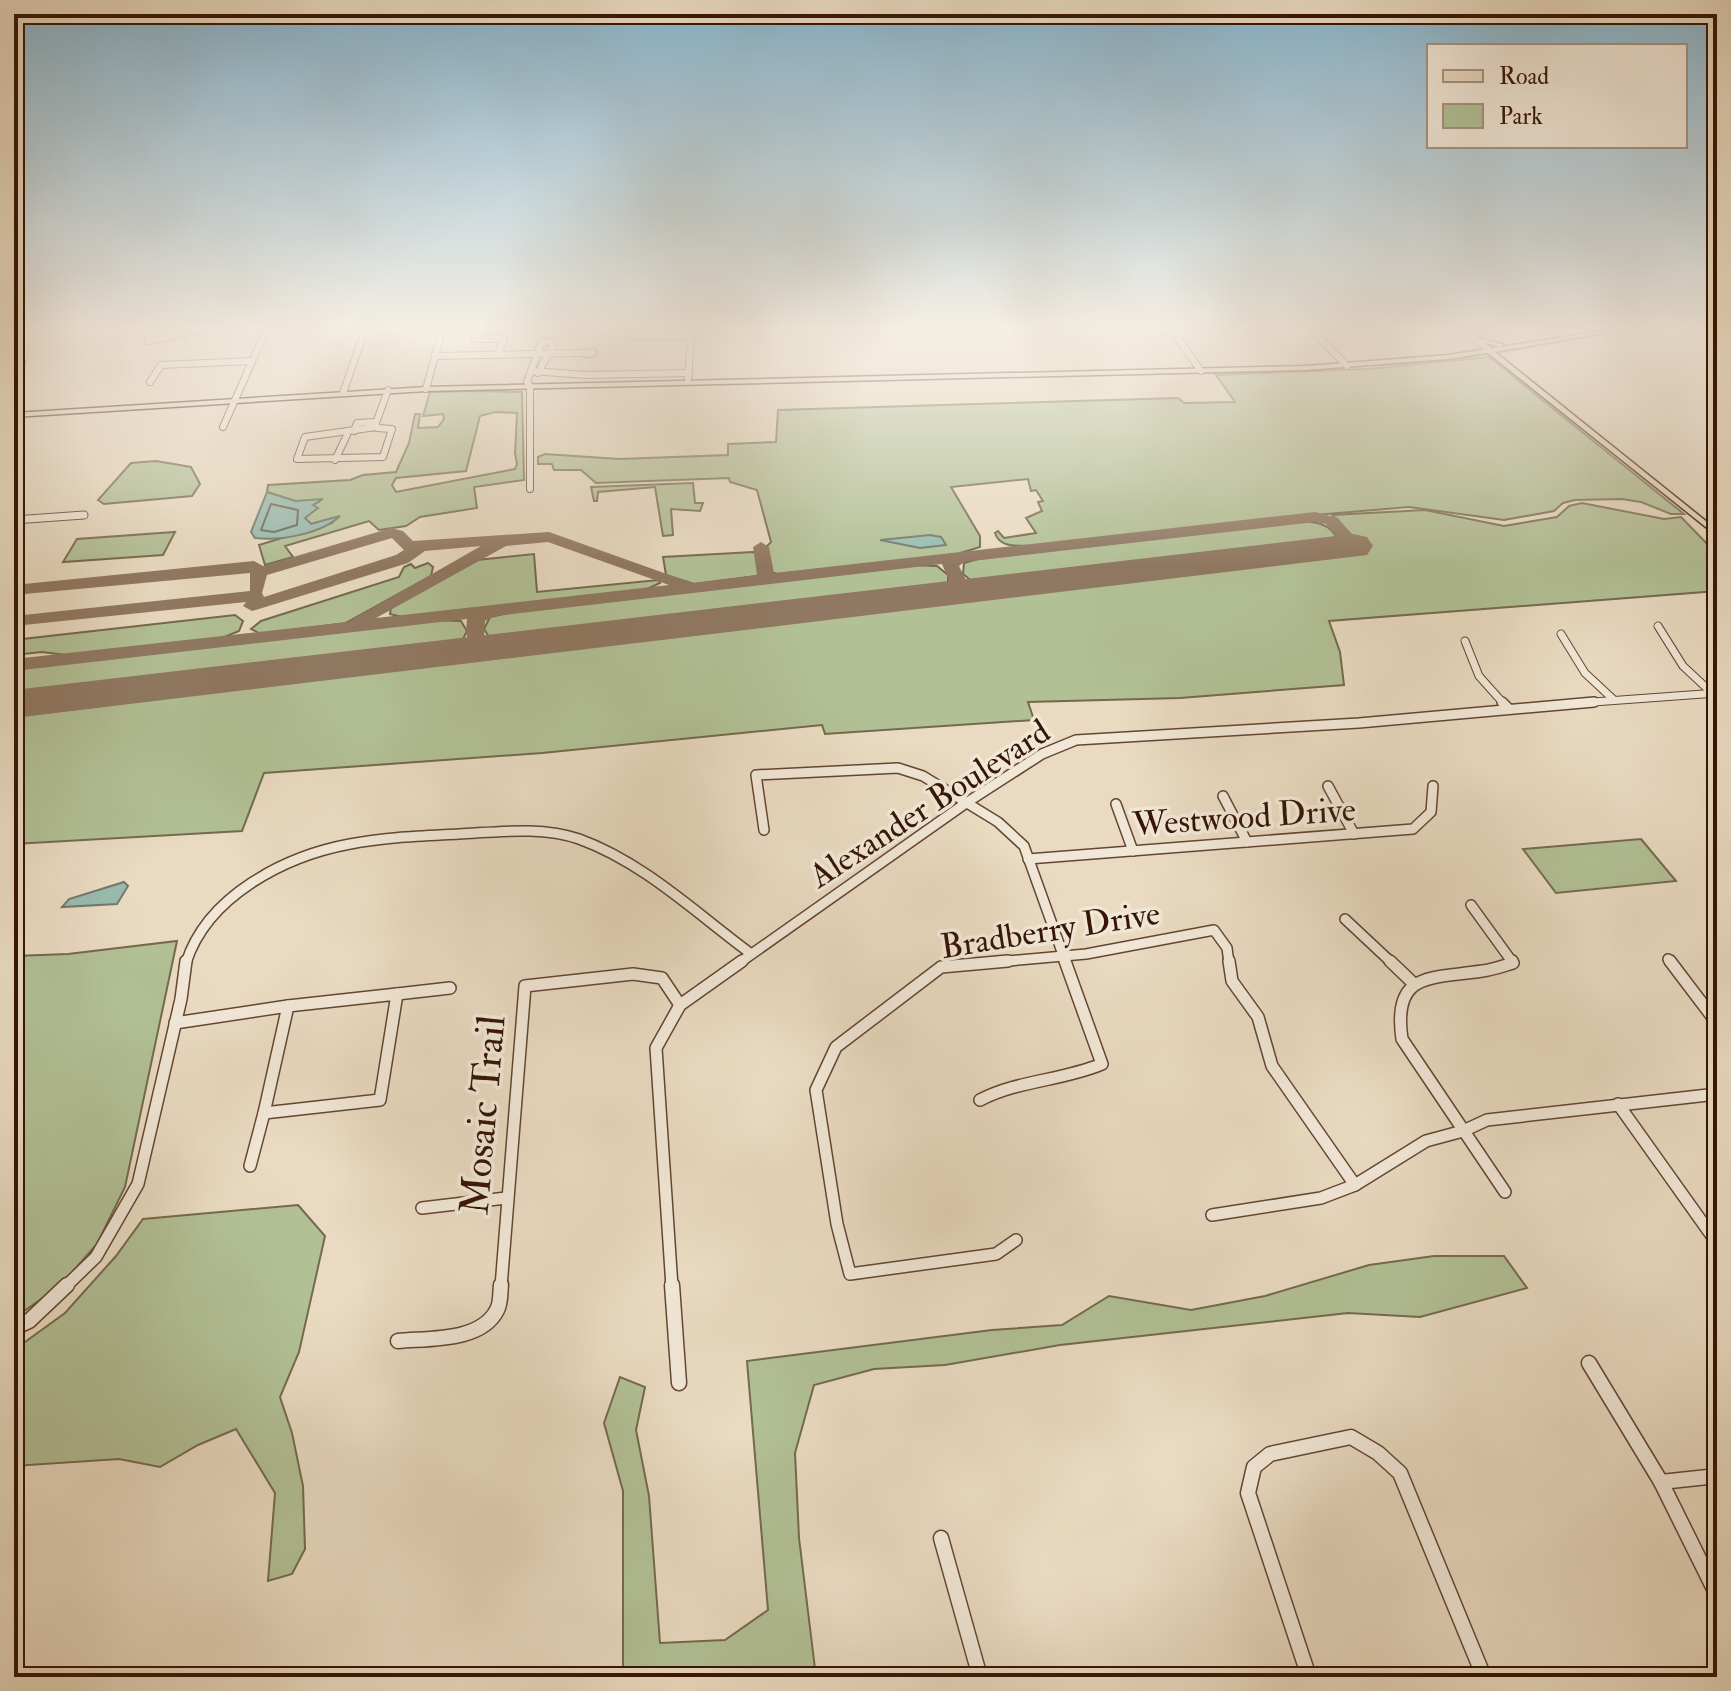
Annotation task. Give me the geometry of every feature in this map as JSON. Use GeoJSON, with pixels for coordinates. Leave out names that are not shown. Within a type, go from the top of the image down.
{"type":"FeatureCollection","features":[{"type":"Feature","properties":{"kind":"main road"},"geometry":{"type":"LineString","coordinates":[[14,415],[103,409]]}},
{"type":"Feature","properties":{"kind":"main road"},"geometry":{"type":"LineString","coordinates":[[1562,409],[1717,534]]}},
{"type":"Feature","properties":{"kind":"street"},"geometry":{"type":"LineString","coordinates":[[223,427],[230,409]]}},
{"type":"Feature","properties":{"kind":"street"},"geometry":{"type":"LineString","coordinates":[[376,424],[381,409]]}},
{"type":"Feature","properties":{"kind":"street"},"geometry":{"type":"LineString","coordinates":[[530,409],[530,489]]}},
{"type":"Feature","properties":{"kind":"street"},"geometry":{"type":"LineString","coordinates":[[376,424],[392,429],[383,457],[297,459],[305,437],[347,435],[376,424]]}},
{"type":"Feature","properties":{"kind":"street"},"geometry":{"type":"LineString","coordinates":[[335,460],[347,435]]}},
{"type":"Feature","properties":{"kind":"street"},"geometry":{"type":"LineString","coordinates":[[14,520],[84,515]]}},
{"type":"Feature","properties":{"kind":"street"},"geometry":{"type":"LineString","coordinates":[[1658,626],[1683,666],[1715,693]]}},
{"type":"Feature","properties":{"kind":"street"},"geometry":{"type":"LineString","coordinates":[[1561,634],[1585,673],[1614,700]]}},
{"type":"Feature","properties":{"kind":"street"},"geometry":{"type":"LineString","coordinates":[[1465,641],[1479,676],[1508,708]]}},
{"type":"Feature","properties":{"kind":"street","name":"Alexander Boulevard"},"geometry":{"type":"LineString","coordinates":[[679,1383],[656,1048],[680,1005],[966,803],[1042,754],[1076,740],[1235,728],[1359,723],[1508,708],[1715,693]]}},
{"type":"Feature","properties":{"kind":"street"},"geometry":{"type":"LineString","coordinates":[[764,830],[756,775],[898,768],[923,776],[998,822],[1024,846],[1102,1064],[1074,1076],[1003,1088],[980,1100]]}},
{"type":"Feature","properties":{"kind":"street"},"geometry":{"type":"LineString","coordinates":[[1328,786],[1354,834]]}},
{"type":"Feature","properties":{"kind":"street","name":"Westwood Drive"},"geometry":{"type":"LineString","coordinates":[[1028,859],[1413,829],[1431,812],[1433,786]]}},
{"type":"Feature","properties":{"kind":"street"},"geometry":{"type":"LineString","coordinates":[[1223,796],[1247,842]]}},
{"type":"Feature","properties":{"kind":"street"},"geometry":{"type":"LineString","coordinates":[[1116,804],[1133,851]]}},
{"type":"Feature","properties":{"kind":"street"},"geometry":{"type":"LineString","coordinates":[[14,1328],[29,1321],[96,1257],[138,1184],[175,1023],[186,960],[210,919],[236,894],[282,865],[348,844],[405,837],[508,831],[578,839],[627,861],[750,953]]}},
{"type":"Feature","properties":{"kind":"street"},"geometry":{"type":"LineString","coordinates":[[1471,905],[1513,963],[1481,972],[1435,974],[1413,983],[1399,999],[1398,1021],[1402,1039],[1505,1192]]}},
{"type":"Feature","properties":{"kind":"street"},"geometry":{"type":"LineString","coordinates":[[1345,919],[1413,983]]}},
{"type":"Feature","properties":{"kind":"street","name":"Bradberry Drive"},"geometry":{"type":"LineString","coordinates":[[1016,1240],[996,1254],[850,1274],[837,1224],[816,1090],[836,1047],[941,967],[1063,956],[1214,930],[1227,948],[1232,981],[1258,1017],[1272,1066],[1355,1185]]}},
{"type":"Feature","properties":{"kind":"street"},"geometry":{"type":"LineString","coordinates":[[1668,959],[1717,1023]]}},
{"type":"Feature","properties":{"kind":"street","name":"Mosaic Trail"},"geometry":{"type":"LineString","coordinates":[[398,1341],[463,1334],[487,1324],[499,1308],[525,986],[633,974],[662,978],[680,1005]]}},
{"type":"Feature","properties":{"kind":"street"},"geometry":{"type":"LineString","coordinates":[[175,1023],[288,1005],[450,988]]}},
{"type":"Feature","properties":{"kind":"street"},"geometry":{"type":"LineString","coordinates":[[264,1113],[380,1100],[397,994]]}},
{"type":"Feature","properties":{"kind":"street"},"geometry":{"type":"LineString","coordinates":[[250,1166],[288,1005]]}},
{"type":"Feature","properties":{"kind":"street"},"geometry":{"type":"LineString","coordinates":[[1212,1215],[1321,1198],[1355,1185],[1426,1141],[1463,1131],[1487,1120],[1717,1094]]}},
{"type":"Feature","properties":{"kind":"street"},"geometry":{"type":"LineString","coordinates":[[1618,1104],[1717,1243]]}},
{"type":"Feature","properties":{"kind":"street"},"geometry":{"type":"LineString","coordinates":[[422,1208],[506,1198]]}},
{"type":"Feature","properties":{"kind":"street"},"geometry":{"type":"LineString","coordinates":[[1589,1363],[1661,1482],[1717,1595]]}},
{"type":"Feature","properties":{"kind":"street"},"geometry":{"type":"LineString","coordinates":[[1309,1677],[1248,1493],[1254,1467],[1261,1458],[1275,1452],[1351,1437],[1378,1453],[1400,1473],[1484,1677]]}},
{"type":"Feature","properties":{"kind":"street"},"geometry":{"type":"LineString","coordinates":[[1661,1482],[1717,1476]]}},
{"type":"Feature","properties":{"kind":"street"},"geometry":{"type":"LineString","coordinates":[[941,1538],[980,1677]]}},
{"type":"Feature","properties":{"kind":"green space"},"geometry":{"type":"Polygon","coordinates":[[[425,409],[522,409],[524,480],[474,487],[477,508],[420,517],[406,526],[379,530],[369,521],[285,546],[293,557],[265,565],[259,545],[332,523],[337,517],[311,524],[305,519],[312,505],[320,501],[295,501],[267,492],[268,485],[350,480],[363,475],[396,472],[409,443],[415,414],[420,414],[418,428],[438,427],[444,419],[443,414],[423,416],[425,409]],[[495,412],[480,416],[466,471],[396,478],[392,485],[396,492],[515,469],[517,413],[495,412]]]}},
{"type":"Feature","properties":{"kind":"green space"},"geometry":{"type":"Polygon","coordinates":[[[1553,409],[1684,514],[1671,514],[1641,502],[1622,499],[1575,500],[1563,503],[1554,511],[1504,520],[1409,507],[1033,546],[1006,544],[995,533],[998,531],[1004,538],[1036,533],[1026,518],[1042,511],[1038,502],[1043,501],[1036,490],[1031,491],[1028,479],[951,487],[980,536],[980,547],[954,555],[780,575],[771,572],[767,546],[771,542],[757,490],[730,482],[729,478],[596,483],[581,470],[554,470],[552,464],[538,464],[538,457],[545,454],[619,459],[728,455],[728,444],[776,442],[778,410],[1553,409]]]}},
{"type":"Feature","properties":{"kind":"green space"},"geometry":{"type":"Polygon","coordinates":[[[156,461],[191,467],[200,484],[192,496],[104,504],[98,500],[131,463],[156,461]]]}},
{"type":"Feature","properties":{"kind":"green space"},"geometry":{"type":"Polygon","coordinates":[[[693,483],[695,503],[703,503],[700,511],[671,509],[673,535],[663,536],[655,487],[598,492],[597,501],[594,501],[591,487],[693,483]]]}},
{"type":"Feature","properties":{"kind":"green space"},"geometry":{"type":"Polygon","coordinates":[[[1582,503],[1664,519],[1681,517],[1717,554],[1717,591],[1329,621],[1340,652],[1344,685],[1180,698],[1028,702],[1034,720],[825,734],[822,725],[542,753],[264,773],[242,831],[14,844],[14,713],[1367,551],[1332,515],[1425,510],[1504,526],[1557,517],[1569,506],[1582,503]]]}},
{"type":"Feature","properties":{"kind":"green space"},"geometry":{"type":"Polygon","coordinates":[[[1292,521],[1324,525],[1338,540],[974,583],[963,574],[964,563],[988,556],[1292,521]]]}},
{"type":"Feature","properties":{"kind":"green space"},"geometry":{"type":"Polygon","coordinates":[[[175,532],[163,555],[63,562],[77,539],[175,532]]]}},
{"type":"Feature","properties":{"kind":"green space"},"geometry":{"type":"Polygon","coordinates":[[[534,554],[537,592],[658,580],[660,583],[645,590],[402,617],[390,614],[391,607],[477,560],[534,554]]]}},
{"type":"Feature","properties":{"kind":"green space"},"geometry":{"type":"Polygon","coordinates":[[[758,554],[761,574],[694,584],[666,575],[663,557],[758,554]]]}},
{"type":"Feature","properties":{"kind":"green space"},"geometry":{"type":"Polygon","coordinates":[[[428,563],[433,567],[431,576],[346,623],[261,634],[251,629],[261,621],[399,577],[404,567],[411,564],[415,568],[428,563]]]}},
{"type":"Feature","properties":{"kind":"green space"},"geometry":{"type":"Polygon","coordinates":[[[908,565],[937,566],[948,575],[948,586],[491,640],[484,629],[490,617],[532,608],[908,565]]]}},
{"type":"Feature","properties":{"kind":"green space"},"geometry":{"type":"Polygon","coordinates":[[[235,615],[243,621],[239,631],[222,638],[66,655],[42,652],[14,655],[14,640],[235,615]]]}},
{"type":"Feature","properties":{"kind":"green space"},"geometry":{"type":"Polygon","coordinates":[[[431,620],[461,621],[467,631],[461,643],[14,696],[14,670],[20,667],[431,620]]]}},
{"type":"Feature","properties":{"kind":"green space"},"geometry":{"type":"Polygon","coordinates":[[[1641,839],[1676,881],[1556,893],[1523,849],[1641,839]]]}},
{"type":"Feature","properties":{"kind":"green space"},"geometry":{"type":"Polygon","coordinates":[[[177,941],[125,1187],[97,1244],[60,1286],[14,1318],[14,956],[68,954],[177,941]]]}},
{"type":"Feature","properties":{"kind":"green space"},"geometry":{"type":"Polygon","coordinates":[[[298,1205],[325,1236],[299,1352],[280,1397],[292,1433],[303,1486],[305,1549],[292,1574],[268,1581],[275,1493],[236,1429],[198,1445],[160,1467],[119,1459],[14,1466],[14,1350],[65,1313],[116,1256],[143,1219],[298,1205]]]}},
{"type":"Feature","properties":{"kind":"green space"},"geometry":{"type":"Polygon","coordinates":[[[1434,1256],[1504,1256],[1527,1288],[1420,1317],[1348,1313],[1060,1345],[945,1365],[874,1369],[814,1385],[795,1453],[799,1538],[816,1677],[623,1677],[623,1491],[604,1423],[620,1377],[645,1387],[636,1430],[649,1496],[660,1643],[725,1640],[768,1610],[747,1361],[992,1330],[1062,1325],[1109,1296],[1191,1310],[1265,1296],[1369,1265],[1434,1256]]]}},
{"type":"Feature","properties":{"kind":"water"},"geometry":{"type":"Polygon","coordinates":[[[267,492],[295,501],[323,499],[313,505],[318,508],[305,518],[311,524],[340,516],[300,535],[255,538],[251,532],[267,492]]]}},
{"type":"Feature","properties":{"kind":"water"},"geometry":{"type":"Polygon","coordinates":[[[930,535],[941,537],[946,545],[920,548],[880,540],[930,535]]]}},
{"type":"Feature","properties":{"kind":"water"},"geometry":{"type":"Polygon","coordinates":[[[124,882],[128,886],[117,904],[62,907],[69,899],[124,882]]]}},
{"type":"Feature","properties":{"kind":"taxiway"},"geometry":{"type":"LineString","coordinates":[[959,557],[1315,517],[1332,521],[1353,546]]}},
{"type":"Feature","properties":{"kind":"taxiway"},"geometry":{"type":"LineString","coordinates":[[259,572],[391,533],[397,534],[409,546],[421,546]]}},
{"type":"Feature","properties":{"kind":"taxiway"},"geometry":{"type":"LineString","coordinates":[[357,622],[502,541],[549,537],[685,585]]}},
{"type":"Feature","properties":{"kind":"taxiway"},"geometry":{"type":"LineString","coordinates":[[421,546],[496,540]]}},
{"type":"Feature","properties":{"kind":"taxiway"},"geometry":{"type":"LineString","coordinates":[[252,606],[402,559],[421,546]]}},
{"type":"Feature","properties":{"kind":"taxiway"},"geometry":{"type":"LineString","coordinates":[[761,547],[766,576]]}},
{"type":"Feature","properties":{"kind":"taxiway"},"geometry":{"type":"LineString","coordinates":[[491,611],[959,557]]}},
{"type":"Feature","properties":{"kind":"taxiway"},"geometry":{"type":"LineString","coordinates":[[948,593],[961,587],[950,565],[959,557]]}},
{"type":"Feature","properties":{"kind":"taxiway"},"geometry":{"type":"LineString","coordinates":[[14,590],[254,566],[259,572]]}},
{"type":"Feature","properties":{"kind":"taxiway"},"geometry":{"type":"LineString","coordinates":[[257,589],[259,572]]}},
{"type":"Feature","properties":{"kind":"taxiway"},"geometry":{"type":"LineString","coordinates":[[961,584],[982,590]]}},
{"type":"Feature","properties":{"kind":"taxiway"},"geometry":{"type":"LineString","coordinates":[[14,621],[256,596]]}},
{"type":"Feature","properties":{"kind":"taxiway"},"geometry":{"type":"LineString","coordinates":[[14,665],[491,611]]}},
{"type":"Feature","properties":{"kind":"taxiway"},"geometry":{"type":"LineString","coordinates":[[491,611],[476,619],[475,640],[481,646],[499,646]]}},
{"type":"Feature","properties":{"kind":"runway"},"geometry":{"type":"LineString","coordinates":[[14,704],[1353,546]]}}]}
